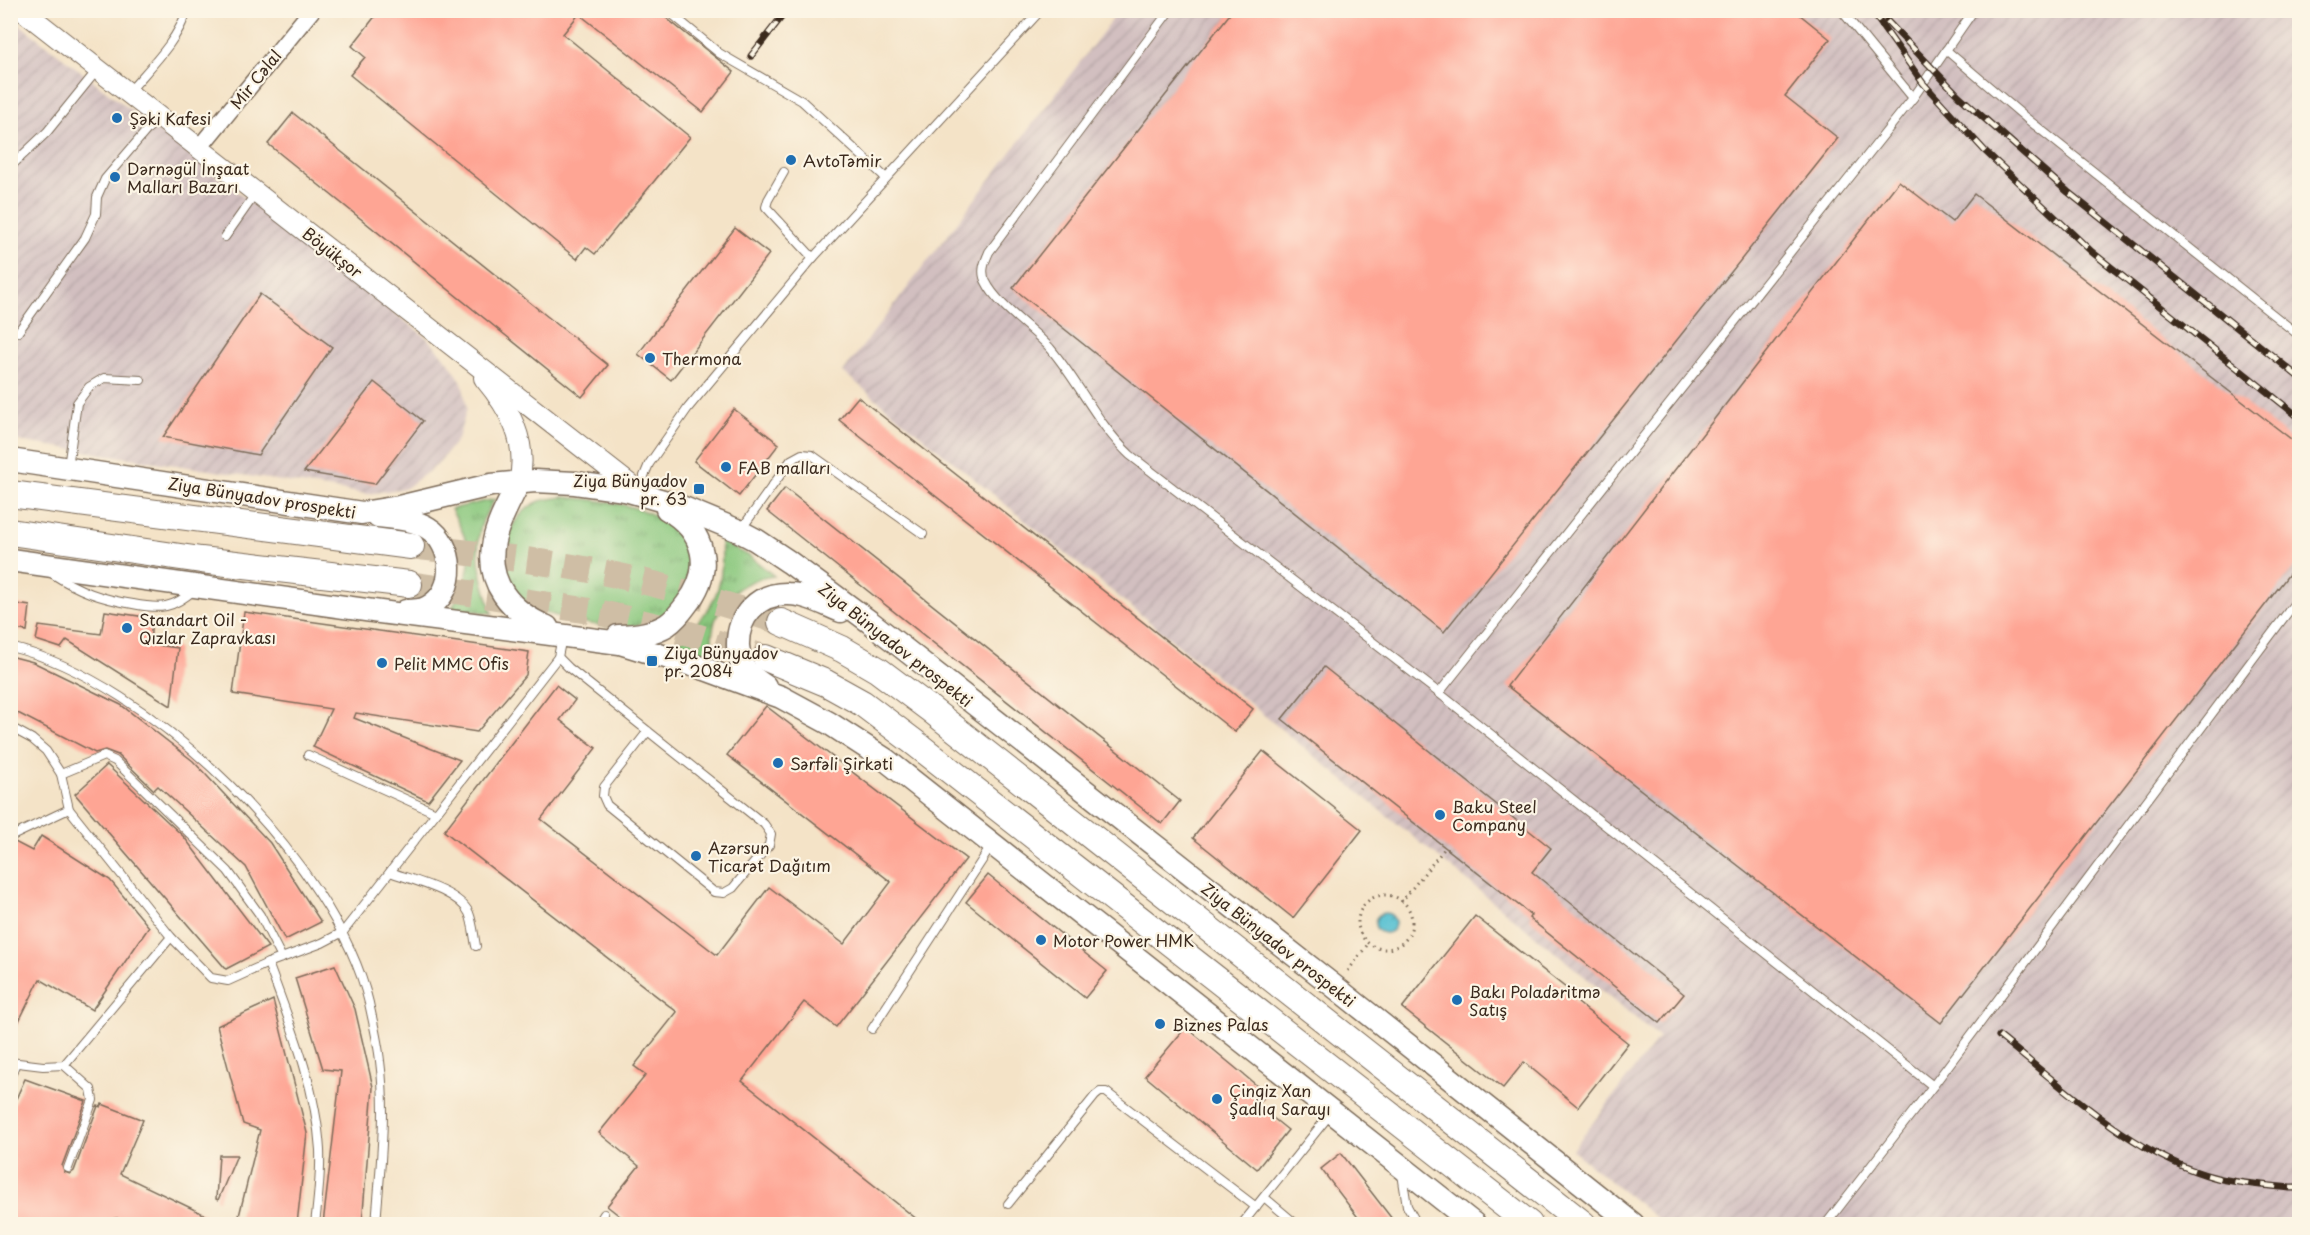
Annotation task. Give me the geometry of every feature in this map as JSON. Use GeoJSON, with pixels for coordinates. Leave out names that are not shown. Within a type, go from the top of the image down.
{"type":"FeatureCollection","features":[{"type":"Feature","properties":{"kind":"main road","name":"Ziya Bünyadov prospekti"},"geometry":{"type":"LineString","coordinates":[[10,460],[362,513],[490,485],[519,482],[575,483],[643,495],[674,504],[740,531],[789,562],[870,622],[1633,1224]]}},
{"type":"Feature","properties":{"kind":"main road"},"geometry":{"type":"LineString","coordinates":[[519,482],[497,528],[493,543],[495,575],[500,589],[512,607],[536,623],[563,634],[621,636],[640,635],[656,630],[668,624],[681,611],[698,588],[704,562],[697,538],[689,525],[643,495]]}},
{"type":"Feature","properties":{"kind":"main road","name":"Ziya Bünyadov prospekti"},"geometry":{"type":"LineString","coordinates":[[10,494],[411,546]]}},
{"type":"Feature","properties":{"kind":"main road"},"geometry":{"type":"LineString","coordinates":[[362,513],[411,521],[428,528],[446,549],[450,564],[444,589],[429,607],[416,611],[380,612]]}},
{"type":"Feature","properties":{"kind":"main road"},"geometry":{"type":"LineString","coordinates":[[10,532],[201,560],[409,584]]}},
{"type":"Feature","properties":{"kind":"main road"},"geometry":{"type":"LineString","coordinates":[[10,560],[380,612],[563,634],[645,649],[781,697]]}},
{"type":"Feature","properties":{"kind":"main road"},"geometry":{"type":"LineString","coordinates":[[870,622],[802,595],[773,595],[753,605],[743,618],[739,655],[744,667],[754,680],[828,723],[885,760],[1474,1224]]}},
{"type":"Feature","properties":{"kind":"main road","name":"Ziya Bünyadov prospekti"},"geometry":{"type":"LineString","coordinates":[[781,622],[842,649],[878,670],[930,709],[1583,1224]]}},
{"type":"Feature","properties":{"kind":"main road"},"geometry":{"type":"LineString","coordinates":[[766,658],[826,683],[861,704],[906,736],[1529,1224]]}},
{"type":"Feature","properties":{"kind":"street","name":"Böyükşor"},"geometry":{"type":"LineString","coordinates":[[22,10],[643,495]]}},
{"type":"Feature","properties":{"kind":"street","name":"Mir Cəlal"},"geometry":{"type":"LineString","coordinates":[[199,148],[312,10]]}},
{"type":"Feature","properties":{"kind":"street"},"geometry":{"type":"LineString","coordinates":[[463,353],[489,384],[514,424],[523,452],[519,482]]}},
{"type":"Feature","properties":{"kind":"lane"},"geometry":{"type":"LineString","coordinates":[[128,93],[174,36],[187,10]]}},
{"type":"Feature","properties":{"kind":"lane"},"geometry":{"type":"LineString","coordinates":[[667,10],[719,53],[802,101],[886,178]]}},
{"type":"Feature","properties":{"kind":"lane"},"geometry":{"type":"LineString","coordinates":[[643,495],[644,476],[655,451],[688,408],[813,258],[1041,10]]}},
{"type":"Feature","properties":{"kind":"lane"},"geometry":{"type":"LineString","coordinates":[[1170,10],[989,252],[983,267],[984,280],[994,294],[1052,351],[1115,441],[1123,448],[1439,693],[1933,1086]]}},
{"type":"Feature","properties":{"kind":"lane"},"geometry":{"type":"LineString","coordinates":[[1841,10],[1912,98]]}},
{"type":"Feature","properties":{"kind":"lane"},"geometry":{"type":"LineString","coordinates":[[1439,693],[1912,98],[1974,10]]}},
{"type":"Feature","properties":{"kind":"lane"},"geometry":{"type":"LineString","coordinates":[[1946,50],[2026,118],[2300,336]]}},
{"type":"Feature","properties":{"kind":"lane"},"geometry":{"type":"LineString","coordinates":[[10,167],[47,132],[98,69]]}},
{"type":"Feature","properties":{"kind":"lane"},"geometry":{"type":"LineString","coordinates":[[18,332],[92,226],[96,214],[97,197],[105,179],[158,116]]}},
{"type":"Feature","properties":{"kind":"lane"},"geometry":{"type":"LineString","coordinates":[[784,172],[766,207],[813,258]]}},
{"type":"Feature","properties":{"kind":"lane"},"geometry":{"type":"LineString","coordinates":[[225,237],[256,192]]}},
{"type":"Feature","properties":{"kind":"lane"},"geometry":{"type":"LineString","coordinates":[[68,467],[77,403],[89,387],[104,378],[141,380]]}},
{"type":"Feature","properties":{"kind":"lane"},"geometry":{"type":"LineString","coordinates":[[740,531],[791,459],[802,454],[812,455],[923,534]]}},
{"type":"Feature","properties":{"kind":"lane"},"geometry":{"type":"LineString","coordinates":[[1826,1224],[1933,1086],[2300,596]]}},
{"type":"Feature","properties":{"kind":"lane"},"geometry":{"type":"LineString","coordinates":[[10,727],[32,739],[46,751],[61,774],[69,809],[171,938],[211,978],[228,981],[322,943],[343,932],[558,657],[563,634]]}},
{"type":"Feature","properties":{"kind":"lane"},"geometry":{"type":"LineString","coordinates":[[10,647],[36,653],[84,676],[132,703],[181,739],[267,825],[321,895],[343,932],[368,1000],[380,1060],[383,1107],[376,1224]]}},
{"type":"Feature","properties":{"kind":"lane"},"geometry":{"type":"LineString","coordinates":[[558,657],[764,824],[771,834],[769,845],[733,888],[724,893],[714,892],[607,805],[603,795],[604,787],[648,731]]}},
{"type":"Feature","properties":{"kind":"lane"},"geometry":{"type":"LineString","coordinates":[[308,755],[436,813]]}},
{"type":"Feature","properties":{"kind":"lane"},"geometry":{"type":"LineString","coordinates":[[61,774],[104,756],[115,761],[228,871],[260,915],[282,958]]}},
{"type":"Feature","properties":{"kind":"lane"},"geometry":{"type":"LineString","coordinates":[[10,837],[69,809]]}},
{"type":"Feature","properties":{"kind":"lane"},"geometry":{"type":"LineString","coordinates":[[872,1029],[992,845]]}},
{"type":"Feature","properties":{"kind":"lane"},"geometry":{"type":"LineString","coordinates":[[390,872],[446,892],[461,903],[469,913],[476,946]]}},
{"type":"Feature","properties":{"kind":"lane"},"geometry":{"type":"LineString","coordinates":[[64,1065],[171,938]]}},
{"type":"Feature","properties":{"kind":"lane"},"geometry":{"type":"LineString","coordinates":[[268,963],[296,1038],[314,1111],[320,1157],[315,1224]]}},
{"type":"Feature","properties":{"kind":"lane"},"geometry":{"type":"LineString","coordinates":[[10,1077],[13,1062],[43,1066],[64,1065],[91,1089],[93,1100],[68,1168]]}},
{"type":"Feature","properties":{"kind":"lane"},"geometry":{"type":"LineString","coordinates":[[1008,1204],[1095,1096],[1100,1092],[1106,1092],[1256,1207]]}},
{"type":"Feature","properties":{"kind":"lane"},"geometry":{"type":"LineString","coordinates":[[1242,1224],[1331,1112]]}},
{"type":"Feature","properties":{"kind":"lane"},"geometry":{"type":"LineString","coordinates":[[1402,1168],[1407,1206],[1417,1224]]}},
{"type":"Feature","properties":{"kind":"lane"},"geometry":{"type":"LineString","coordinates":[[1264,1197],[1296,1224]]}},
{"type":"Feature","properties":{"kind":"lane"},"geometry":{"type":"LineString","coordinates":[[598,1224],[604,1214]]}},
{"type":"Feature","properties":{"kind":"path"},"geometry":{"type":"LineString","coordinates":[[1401,902],[1445,848]]}},
{"type":"Feature","properties":{"kind":"path"},"geometry":{"type":"LineString","coordinates":[[1379,896],[1388,896],[1401,902],[1409,911],[1411,920],[1407,937],[1394,948],[1377,948],[1368,944],[1359,930],[1358,921],[1364,905],[1379,896]]}},
{"type":"Feature","properties":{"kind":"path"},"geometry":{"type":"LineString","coordinates":[[1335,987],[1368,944]]}},
{"type":"Feature","properties":{"kind":"shaded area"},"geometry":{"type":"Polygon","coordinates":[[[1119,11],[2299,11],[2299,1224],[1664,1224],[1572,1150],[1659,1037],[843,372],[1119,11]]]}},
{"type":"Feature","properties":{"kind":"shaded area","name":"Dərnəgül İnşaat Malları Bazarı"},"geometry":{"type":"Polygon","coordinates":[[[10,17],[427,338],[448,361],[462,382],[467,408],[458,438],[437,465],[406,488],[367,494],[11,440],[10,17]]]}},
{"type":"Feature","properties":{"kind":"green space"},"geometry":{"type":"Polygon","coordinates":[[[563,497],[608,502],[640,510],[668,523],[678,533],[688,553],[687,576],[679,597],[665,615],[644,624],[631,626],[586,623],[569,620],[538,609],[516,593],[505,569],[504,555],[511,529],[528,508],[540,501],[563,497]]]}},
{"type":"Feature","properties":{"kind":"green space"},"geometry":{"type":"Polygon","coordinates":[[[495,499],[483,520],[478,543],[480,567],[492,613],[452,608],[465,581],[469,559],[465,537],[451,509],[495,499]]]}},
{"type":"Feature","properties":{"kind":"green space"},"geometry":{"type":"Polygon","coordinates":[[[721,541],[749,556],[774,576],[758,579],[745,585],[724,603],[713,628],[714,659],[675,646],[698,622],[713,600],[721,575],[721,541]]]}},
{"type":"Feature","properties":{"kind":"water"},"geometry":{"type":"Polygon","coordinates":[[[1385,913],[1392,916],[1395,923],[1392,930],[1385,933],[1378,930],[1375,923],[1378,916],[1385,913]]]}},
{"type":"Feature","properties":{"kind":"building"},"geometry":{"type":"Polygon","coordinates":[[[380,10],[656,10],[734,72],[703,112],[579,14],[563,34],[690,137],[595,254],[586,247],[577,259],[350,75],[365,57],[352,46],[380,10]]]}},
{"type":"Feature","properties":{"kind":"building"},"geometry":{"type":"Polygon","coordinates":[[[1233,10],[1794,10],[1830,39],[1785,96],[1838,138],[1444,632],[1013,288],[1233,10]]]}},
{"type":"Feature","properties":{"kind":"building"},"geometry":{"type":"Polygon","coordinates":[[[293,113],[608,365],[582,397],[268,144],[293,113]]]}},
{"type":"Feature","properties":{"kind":"building"},"geometry":{"type":"Polygon","coordinates":[[[1899,181],[1952,222],[1974,194],[2300,446],[2300,560],[1941,1023],[1507,686],[1899,181]]]}},
{"type":"Feature","properties":{"kind":"building"},"geometry":{"type":"Polygon","coordinates":[[[735,228],[769,254],[671,380],[638,354],[735,228]]]}},
{"type":"Feature","properties":{"kind":"building"},"geometry":{"type":"Polygon","coordinates":[[[260,294],[332,347],[258,455],[163,437],[260,294]]]}},
{"type":"Feature","properties":{"kind":"building"},"geometry":{"type":"Polygon","coordinates":[[[374,382],[423,421],[375,484],[304,472],[374,382]]]}},
{"type":"Feature","properties":{"kind":"building"},"geometry":{"type":"Polygon","coordinates":[[[858,397],[1253,709],[1235,732],[839,420],[858,397]]]}},
{"type":"Feature","properties":{"kind":"building"},"geometry":{"type":"Polygon","coordinates":[[[734,409],[779,444],[739,496],[694,461],[734,409]]]}},
{"type":"Feature","properties":{"kind":"building"},"geometry":{"type":"Polygon","coordinates":[[[785,488],[1180,801],[1162,824],[767,511],[785,488]]]}},
{"type":"Feature","properties":{"kind":"building"},"geometry":{"type":"Polygon","coordinates":[[[10,603],[30,606],[27,631],[10,628],[10,603]]]}},
{"type":"Feature","properties":{"kind":"building"},"geometry":{"type":"Polygon","coordinates":[[[105,611],[152,618],[150,644],[178,648],[171,706],[67,640],[61,648],[36,640],[39,626],[101,634],[105,611]]]}},
{"type":"Feature","properties":{"kind":"building","name":"Pelit MMC Ofis"},"geometry":{"type":"Polygon","coordinates":[[[244,612],[529,652],[526,675],[477,732],[356,713],[354,718],[460,760],[428,801],[313,747],[331,709],[233,694],[244,612]]]}},
{"type":"Feature","properties":{"kind":"building"},"geometry":{"type":"Polygon","coordinates":[[[10,656],[33,662],[121,705],[193,761],[270,843],[321,922],[285,940],[246,867],[158,786],[154,790],[118,755],[105,750],[95,753],[10,709],[10,656]]]}},
{"type":"Feature","properties":{"kind":"building"},"geometry":{"type":"Polygon","coordinates":[[[1324,667],[1551,848],[1532,872],[1684,994],[1660,1023],[1529,918],[1531,915],[1282,719],[1324,667]]]}},
{"type":"Feature","properties":{"kind":"building"},"geometry":{"type":"Polygon","coordinates":[[[556,685],[575,700],[560,720],[596,748],[541,819],[717,955],[769,887],[844,944],[891,882],[727,755],[766,706],[966,859],[836,1027],[804,1002],[742,1081],[923,1224],[630,1224],[607,1206],[639,1166],[599,1133],[646,1075],[634,1066],[677,1012],[444,831],[556,685]]]}},
{"type":"Feature","properties":{"kind":"building"},"geometry":{"type":"Polygon","coordinates":[[[1263,751],[1362,830],[1293,918],[1193,838],[1263,751]]]}},
{"type":"Feature","properties":{"kind":"building"},"geometry":{"type":"Polygon","coordinates":[[[107,765],[184,837],[268,947],[226,969],[75,794],[107,765]]]}},
{"type":"Feature","properties":{"kind":"building"},"geometry":{"type":"Polygon","coordinates":[[[41,836],[110,880],[149,927],[92,1010],[40,979],[10,1039],[10,843],[15,842],[32,851],[41,836]]]}},
{"type":"Feature","properties":{"kind":"building","name":"Motor Power HMK"},"geometry":{"type":"Polygon","coordinates":[[[988,875],[1107,971],[1085,998],[966,902],[988,875]]]}},
{"type":"Feature","properties":{"kind":"building"},"geometry":{"type":"Polygon","coordinates":[[[1475,916],[1576,996],[1573,999],[1628,1043],[1578,1107],[1524,1062],[1503,1088],[1402,1008],[1475,916]]]}},
{"type":"Feature","properties":{"kind":"building"},"geometry":{"type":"Polygon","coordinates":[[[335,965],[355,1009],[373,1087],[362,1224],[323,1224],[341,1071],[323,1069],[295,978],[335,965]]]}},
{"type":"Feature","properties":{"kind":"building"},"geometry":{"type":"Polygon","coordinates":[[[273,1000],[307,1133],[297,1224],[259,1224],[239,1216],[260,1130],[243,1124],[217,1026],[273,1000]]]}},
{"type":"Feature","properties":{"kind":"building","name":"Çingiz Xan Şadlıq Sarayı"},"geometry":{"type":"Polygon","coordinates":[[[1186,1027],[1267,1094],[1257,1105],[1288,1130],[1257,1169],[1145,1076],[1186,1027]]]}},
{"type":"Feature","properties":{"kind":"building"},"geometry":{"type":"Polygon","coordinates":[[[25,1079],[86,1101],[62,1166],[64,1172],[70,1174],[74,1171],[98,1106],[101,1107],[102,1104],[143,1120],[120,1174],[224,1224],[123,1224],[122,1220],[117,1218],[112,1219],[110,1224],[10,1224],[10,1112],[25,1079]]]}},
{"type":"Feature","properties":{"kind":"building"},"geometry":{"type":"Polygon","coordinates":[[[1341,1153],[1396,1224],[1363,1224],[1321,1169],[1341,1153]]]}},
{"type":"Feature","properties":{"kind":"building"},"geometry":{"type":"Polygon","coordinates":[[[219,1155],[237,1155],[218,1200],[216,1199],[219,1155]]]}},
{"type":"Feature","properties":{"kind":"tunnel"},"geometry":{"type":"LineString","coordinates":[[411,546],[601,572],[669,588],[781,622]]}},
{"type":"Feature","properties":{"kind":"tunnel"},"geometry":{"type":"LineString","coordinates":[[409,584],[597,612],[683,632],[766,658]]}},
{"type":"Feature","properties":{"kind":"railway"},"geometry":{"type":"LineString","coordinates":[[751,56],[787,10]]}},
{"type":"Feature","properties":{"kind":"railway"},"geometry":{"type":"LineString","coordinates":[[1871,10],[1923,83],[1985,151],[2092,252],[2300,418]]}},
{"type":"Feature","properties":{"kind":"railway"},"geometry":{"type":"LineString","coordinates":[[1887,21],[1959,96],[2068,192],[2300,378]]}},
{"type":"Feature","properties":{"kind":"railway"},"geometry":{"type":"LineString","coordinates":[[1999,1036],[2102,1119],[2158,1154],[2187,1168],[2217,1178],[2235,1182],[2300,1188]]}},
{"type":"Feature","properties":{"kind":"place","name":"Şəki Kafesi"},"geometry":{"type":"Point","coordinates":[117,118]}},
{"type":"Feature","properties":{"kind":"place","name":"AvtoTəmir"},"geometry":{"type":"Point","coordinates":[791,160]}},
{"type":"Feature","properties":{"kind":"place","name":"Dərnəgül İnşaat Malları Bazarı"},"geometry":{"type":"Point","coordinates":[115,177]}},
{"type":"Feature","properties":{"kind":"place","name":"Thermona"},"geometry":{"type":"Point","coordinates":[650,358]}},
{"type":"Feature","properties":{"kind":"place","name":"FAB malları"},"geometry":{"type":"Point","coordinates":[726,467]}},
{"type":"Feature","properties":{"kind":"place","name":"Ziya Bünyadov pr. 63"},"geometry":{"type":"Point","coordinates":[699,489]}},
{"type":"Feature","properties":{"kind":"place","name":"Standart Oil - Qızlar Zapravkası"},"geometry":{"type":"Point","coordinates":[127,628]}},
{"type":"Feature","properties":{"kind":"place","name":"Ziya Bünyadov pr. 2084"},"geometry":{"type":"Point","coordinates":[652,661]}},
{"type":"Feature","properties":{"kind":"place","name":"Pelit MMC Ofis"},"geometry":{"type":"Point","coordinates":[382,663]}},
{"type":"Feature","properties":{"kind":"place","name":"Sərfəli Şirkəti"},"geometry":{"type":"Point","coordinates":[778,763]}},
{"type":"Feature","properties":{"kind":"place","name":"Baku Steel Company"},"geometry":{"type":"Point","coordinates":[1440,815]}},
{"type":"Feature","properties":{"kind":"place","name":"Azərsun Ticarət Dağıtım"},"geometry":{"type":"Point","coordinates":[696,856]}},
{"type":"Feature","properties":{"kind":"place","name":"Motor Power HMK"},"geometry":{"type":"Point","coordinates":[1041,940]}},
{"type":"Feature","properties":{"kind":"place","name":"Bakı Poladəritmə Satış"},"geometry":{"type":"Point","coordinates":[1457,1000]}},
{"type":"Feature","properties":{"kind":"place","name":"Biznes Palas"},"geometry":{"type":"Point","coordinates":[1160,1024]}},
{"type":"Feature","properties":{"kind":"place","name":"Çingiz Xan Şadlıq Sarayı"},"geometry":{"type":"Point","coordinates":[1217,1099]}}]}
